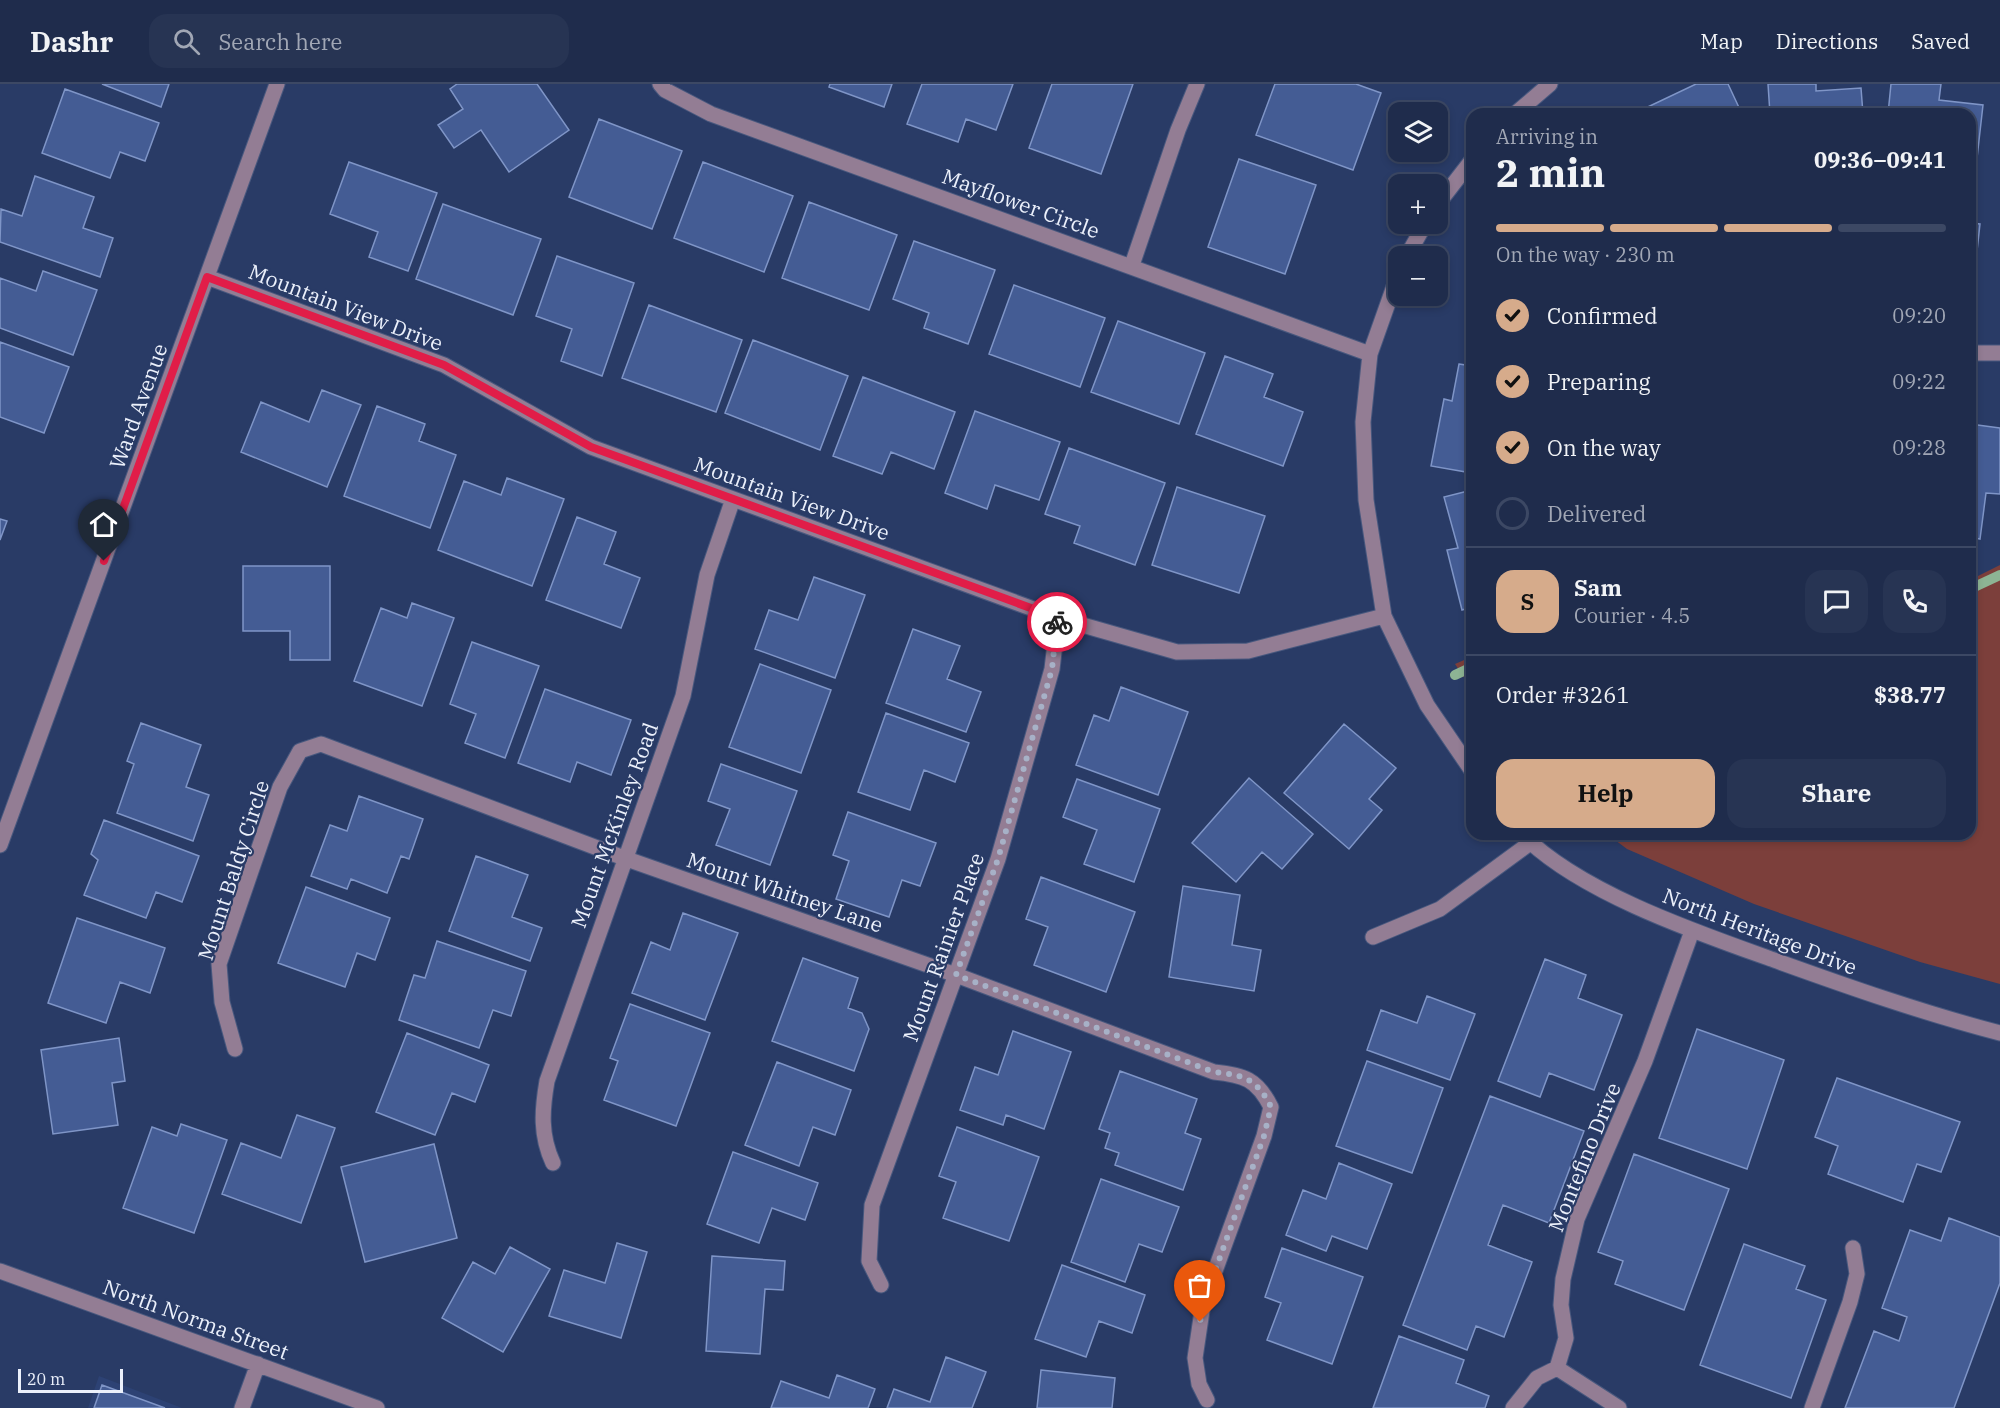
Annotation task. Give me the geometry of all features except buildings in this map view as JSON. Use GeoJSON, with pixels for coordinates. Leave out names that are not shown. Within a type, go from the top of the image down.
{"type":"FeatureCollection","features":[{"type":"Feature","properties":{"kind":"street","name":"Ward Avenue"},"geometry":{"type":"LineString","coordinates":[[0,844],[278,84]]}},
{"type":"Feature","properties":{"kind":"street","name":"Mayflower Circle"},"geometry":{"type":"LineString","coordinates":[[660,84],[665,90],[711,114],[1131,265],[1370,354]]}},
{"type":"Feature","properties":{"kind":"street"},"geometry":{"type":"LineString","coordinates":[[1131,265],[1178,130],[1197,84]]}},
{"type":"Feature","properties":{"kind":"street"},"geometry":{"type":"LineString","coordinates":[[1522,108],[1550,84]]}},
{"type":"Feature","properties":{"kind":"street"},"geometry":{"type":"LineString","coordinates":[[1448,191],[1466,168]]}},
{"type":"Feature","properties":{"kind":"street","name":"Mountain View Drive"},"geometry":{"type":"LineString","coordinates":[[207,277],[444,365],[591,447],[1058,618],[1177,652],[1248,651],[1384,616]]}},
{"type":"Feature","properties":{"kind":"street"},"geometry":{"type":"LineString","coordinates":[[1388,303],[1370,354],[1363,422],[1366,500],[1384,616],[1427,705],[1466,762]]}},
{"type":"Feature","properties":{"kind":"street"},"geometry":{"type":"LineString","coordinates":[[1976,353],[2000,353]]}},
{"type":"Feature","properties":{"kind":"street","name":"Mount McKinley Road"},"geometry":{"type":"LineString","coordinates":[[553,1163],[547,1150],[542,1113],[547,1081],[683,696],[707,575],[733,500]]}},
{"type":"Feature","properties":{"kind":"street","name":"Mount Rainier Place"},"geometry":{"type":"LineString","coordinates":[[881,1285],[868,1261],[872,1205],[998,859],[1052,669],[1058,618]]}},
{"type":"Feature","properties":{"kind":"street","name":"Mount Baldy Circle"},"geometry":{"type":"LineString","coordinates":[[235,1049],[222,1002],[219,964],[280,787],[300,751],[321,744],[343,751]]}},
{"type":"Feature","properties":{"kind":"street","name":"Mount Whitney Lane"},"geometry":{"type":"LineString","coordinates":[[343,751],[624,858],[956,975],[1214,1072],[1242,1075],[1263,1090],[1271,1107],[1264,1136],[1203,1304],[1195,1358],[1199,1384],[1207,1400]]}},
{"type":"Feature","properties":{"kind":"street"},"geometry":{"type":"LineString","coordinates":[[1373,937],[1440,909],[1524,840]]}},
{"type":"Feature","properties":{"kind":"street","name":"North Heritage Drive"},"geometry":{"type":"LineString","coordinates":[[1529,840],[1588,882],[1692,931],[1897,1004],[2000,1033]]}},
{"type":"Feature","properties":{"kind":"street","name":"Montefino Drive"},"geometry":{"type":"LineString","coordinates":[[1557,1368],[1566,1338],[1561,1305],[1563,1279],[1577,1219],[1645,1061],[1692,931]]}},
{"type":"Feature","properties":{"kind":"street"},"geometry":{"type":"LineString","coordinates":[[1812,1408],[1850,1302],[1857,1274],[1852,1248]]}},
{"type":"Feature","properties":{"kind":"street","name":"North Norma Street"},"geometry":{"type":"LineString","coordinates":[[0,1271],[258,1364],[354,1404],[377,1408]]}},
{"type":"Feature","properties":{"kind":"street"},"geometry":{"type":"LineString","coordinates":[[242,1408],[258,1364]]}},
{"type":"Feature","properties":{"kind":"street"},"geometry":{"type":"LineString","coordinates":[[1513,1408],[1537,1378],[1557,1368],[1619,1408]]}},
{"type":"Feature","properties":{"kind":"shaded area"},"geometry":{"type":"Polygon","coordinates":[[[2000,565],[2000,984],[1920,962],[1754,904],[1627,849],[1615,840],[1976,840],[1976,577],[2000,565]]]}},
{"type":"Feature","properties":{"kind":"shaded area"},"geometry":{"type":"Polygon","coordinates":[[[1466,659],[1466,680],[1455,664],[1466,659]]]}},
{"type":"Feature","properties":{"kind":"shaded area"},"geometry":{"type":"Polygon","coordinates":[[[99,1376],[182,1408],[88,1408],[99,1376]]]}},
{"type":"Feature","properties":{"kind":"waterway"},"geometry":{"type":"LineString","coordinates":[[1976,586],[2000,575]]}},
{"type":"Feature","properties":{"kind":"waterway"},"geometry":{"type":"LineString","coordinates":[[1455,675],[1466,670]]}},
{"type":"Feature","properties":{"kind":"way so far"},"geometry":{"type":"LineString","coordinates":[[1057,622],[1052,669],[998,859],[956,975],[1214,1072],[1242,1075],[1263,1090],[1271,1107],[1264,1136],[1203,1304],[1200,1322]]}},
{"type":"Feature","properties":{"kind":"route"},"geometry":{"type":"LineString","coordinates":[[104,561],[207,277],[444,365],[591,447],[1058,618],[1057,622]]}}]}
